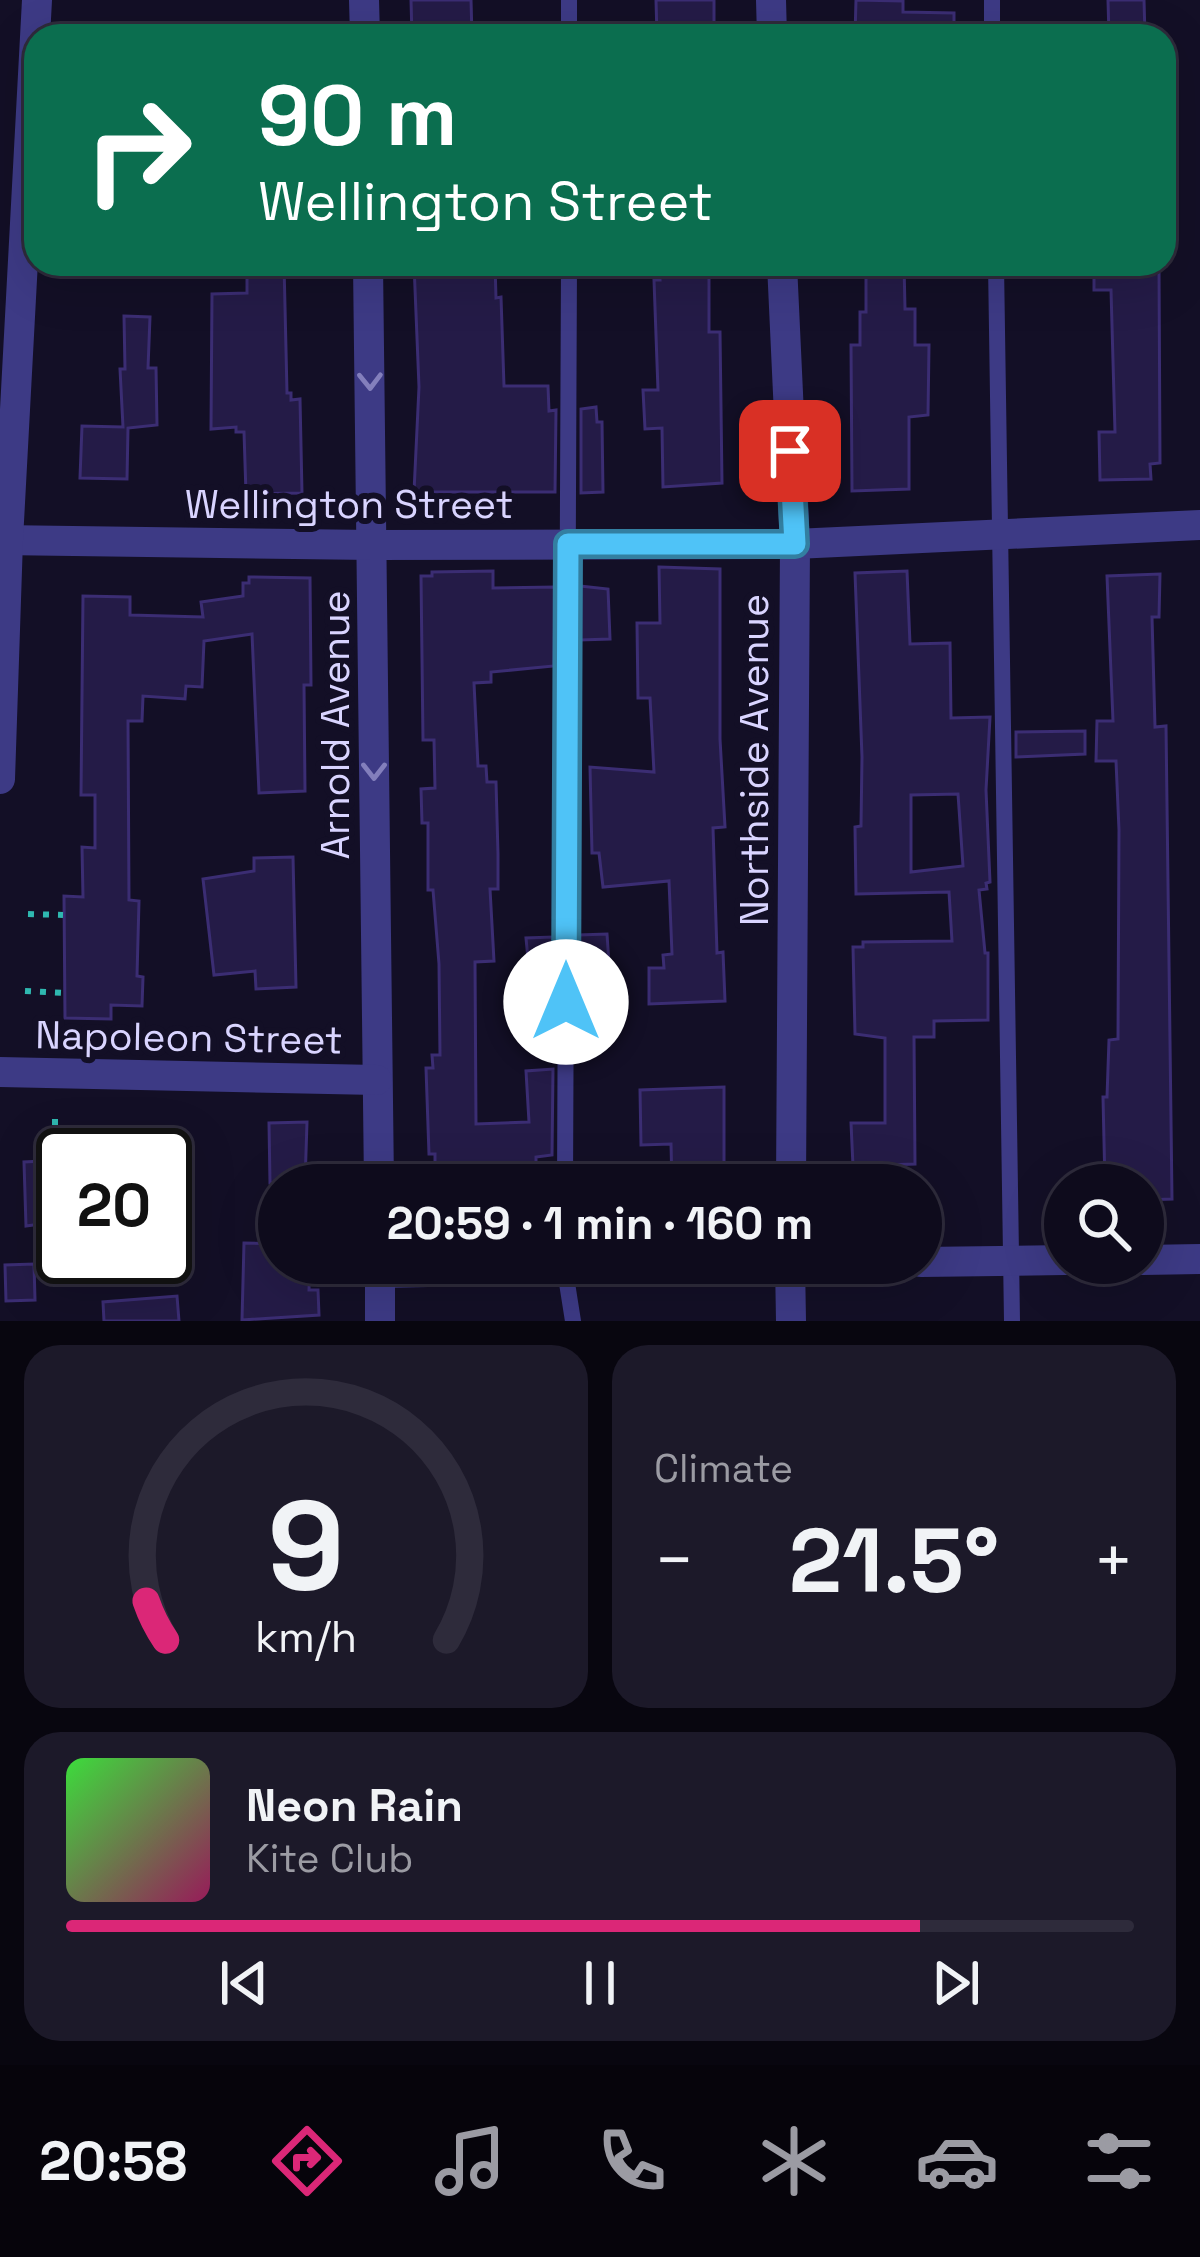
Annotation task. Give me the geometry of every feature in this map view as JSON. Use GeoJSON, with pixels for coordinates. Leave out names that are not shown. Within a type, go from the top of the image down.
{"type":"FeatureCollection","features":[{"type":"Feature","properties":{"kind":"street"},"geometry":{"type":"LineString","coordinates":[[0,779],[4,540],[24,222]]}},
{"type":"Feature","properties":{"kind":"street","name":"Arnold Avenue"},"geometry":{"type":"LineString","coordinates":[[368,276],[378,1164]]}},
{"type":"Feature","properties":{"kind":"street","name":"Northside Avenue"},"geometry":{"type":"LineString","coordinates":[[783,276],[795,544],[790,1164]]}},
{"type":"Feature","properties":{"kind":"street","name":"Wellington Street"},"geometry":{"type":"LineString","coordinates":[[4,540],[795,544],[1200,525]]}},
{"type":"Feature","properties":{"kind":"street","name":"Napoleon Street"},"geometry":{"type":"LineString","coordinates":[[0,1072],[376,1080]]}},
{"type":"Feature","properties":{"kind":"street"},"geometry":{"type":"LineString","coordinates":[[1164,1260],[1200,1259]]}},
{"type":"Feature","properties":{"kind":"street"},"geometry":{"type":"LineString","coordinates":[[942,1262],[1044,1260]]}},
{"type":"Feature","properties":{"kind":"street"},"geometry":{"type":"LineString","coordinates":[[380,1284],[380,1321]]}},
{"type":"Feature","properties":{"kind":"street"},"geometry":{"type":"LineString","coordinates":[[790,1284],[791,1321]]}},
{"type":"Feature","properties":{"kind":"lane"},"geometry":{"type":"LineString","coordinates":[[565,1164],[569,276]]}},
{"type":"Feature","properties":{"kind":"lane"},"geometry":{"type":"LineString","coordinates":[[996,276],[1012,1321]]}},
{"type":"Feature","properties":{"kind":"lane"},"geometry":{"type":"LineString","coordinates":[[567,1284],[574,1321]]}},
{"type":"Feature","properties":{"kind":"path"},"geometry":{"type":"LineString","coordinates":[[28,914],[63,915]]}},
{"type":"Feature","properties":{"kind":"path"},"geometry":{"type":"LineString","coordinates":[[25,992],[65,993]]}},
{"type":"Feature","properties":{"kind":"path"},"geometry":{"type":"LineString","coordinates":[[56,1111],[56,1128]]}},
{"type":"Feature","properties":{"kind":"building"},"geometry":{"type":"Polygon","coordinates":[[[411,0],[471,0],[472,24],[412,24],[411,0]]]}},
{"type":"Feature","properties":{"kind":"building"},"geometry":{"type":"Polygon","coordinates":[[[656,0],[714,0],[714,24],[657,24],[656,0]]]}},
{"type":"Feature","properties":{"kind":"building"},"geometry":{"type":"Polygon","coordinates":[[[856,0],[903,1],[903,12],[954,13],[954,24],[855,24],[856,0]]]}},
{"type":"Feature","properties":{"kind":"building"},"geometry":{"type":"Polygon","coordinates":[[[1108,0],[1144,0],[1145,24],[1109,24],[1108,0]]]}},
{"type":"Feature","properties":{"kind":"building"},"geometry":{"type":"Polygon","coordinates":[[[247,276],[284,276],[287,393],[291,400],[300,399],[302,493],[246,494],[244,432],[236,432],[236,427],[211,429],[212,294],[247,293],[247,276]]]}},
{"type":"Feature","properties":{"kind":"building"},"geometry":{"type":"Polygon","coordinates":[[[414,276],[495,276],[496,298],[501,297],[504,386],[548,386],[549,411],[556,410],[555,492],[414,492],[419,387],[414,276]]]}},
{"type":"Feature","properties":{"kind":"building"},"geometry":{"type":"Polygon","coordinates":[[[660,276],[709,276],[709,332],[720,332],[722,483],[663,487],[662,428],[645,429],[643,390],[658,390],[654,280],[660,276]]]}},
{"type":"Feature","properties":{"kind":"building"},"geometry":{"type":"Polygon","coordinates":[[[866,276],[904,276],[905,309],[915,309],[915,345],[929,345],[928,415],[909,417],[909,489],[852,491],[851,345],[860,345],[860,312],[866,312],[866,276]]]}},
{"type":"Feature","properties":{"kind":"building"},"geometry":{"type":"Polygon","coordinates":[[[1094,276],[1159,276],[1160,463],[1150,464],[1151,479],[1100,480],[1099,432],[1115,432],[1111,290],[1094,290],[1094,276]]]}},
{"type":"Feature","properties":{"kind":"building"},"geometry":{"type":"Polygon","coordinates":[[[124,316],[150,317],[148,368],[156,368],[157,425],[128,428],[127,479],[80,478],[82,426],[123,427],[124,316]]]}},
{"type":"Feature","properties":{"kind":"building"},"geometry":{"type":"Polygon","coordinates":[[[596,407],[597,422],[602,422],[603,492],[581,493],[581,409],[596,407]]]}},
{"type":"Feature","properties":{"kind":"building"},"geometry":{"type":"Polygon","coordinates":[[[659,567],[720,569],[725,827],[713,828],[717,953],[723,952],[725,1001],[649,1004],[649,968],[664,968],[663,955],[672,954],[669,881],[603,887],[599,853],[592,853],[590,767],[654,772],[650,698],[638,698],[637,623],[660,623],[659,567]]]}},
{"type":"Feature","properties":{"kind":"building"},"geometry":{"type":"Polygon","coordinates":[[[493,571],[493,588],[555,587],[554,666],[491,672],[491,682],[474,683],[478,766],[486,766],[487,782],[496,782],[498,854],[498,889],[490,889],[494,961],[475,962],[476,1124],[529,1122],[526,1071],[553,1069],[552,1155],[536,1157],[536,1164],[435,1164],[435,1154],[429,1154],[426,1068],[433,1068],[432,1055],[440,1055],[439,964],[433,890],[428,890],[428,823],[422,823],[421,789],[435,788],[434,740],[423,740],[421,576],[432,576],[432,572],[493,571]]]}},
{"type":"Feature","properties":{"kind":"building"},"geometry":{"type":"Polygon","coordinates":[[[907,571],[910,644],[950,643],[951,718],[990,717],[986,790],[990,882],[987,889],[979,890],[988,953],[988,1020],[934,1021],[934,1037],[914,1037],[915,1164],[853,1164],[851,1123],[885,1123],[885,1038],[855,1034],[853,947],[863,947],[863,942],[952,941],[949,892],[856,894],[855,827],[861,826],[855,573],[907,571]],[[958,794],[911,795],[911,872],[963,866],[958,794]]]}},
{"type":"Feature","properties":{"kind":"building"},"geometry":{"type":"Polygon","coordinates":[[[1160,574],[1159,617],[1152,617],[1155,727],[1166,726],[1172,1199],[1164,1199],[1164,1164],[1105,1164],[1103,1097],[1107,1097],[1109,1040],[1118,1039],[1119,830],[1116,761],[1096,761],[1097,721],[1113,721],[1107,576],[1160,574]]]}},
{"type":"Feature","properties":{"kind":"building"},"geometry":{"type":"Polygon","coordinates":[[[249,577],[310,578],[305,791],[259,793],[252,634],[204,641],[202,687],[186,686],[185,699],[143,696],[142,721],[128,721],[129,900],[139,901],[137,976],[143,977],[142,1006],[111,1005],[111,1019],[65,1018],[64,896],[83,897],[82,847],[95,848],[95,795],[81,795],[83,596],[130,597],[130,615],[203,617],[201,602],[243,596],[243,583],[249,583],[249,577]]]}},
{"type":"Feature","properties":{"kind":"building"},"geometry":{"type":"Polygon","coordinates":[[[580,586],[608,589],[610,639],[580,640],[580,586]]]}},
{"type":"Feature","properties":{"kind":"building"},"geometry":{"type":"Polygon","coordinates":[[[1085,731],[1085,754],[1016,757],[1016,732],[1085,731]]]}},
{"type":"Feature","properties":{"kind":"building"},"geometry":{"type":"Polygon","coordinates":[[[293,857],[296,987],[256,989],[255,971],[214,975],[203,879],[254,871],[254,858],[293,857]]]}},
{"type":"Feature","properties":{"kind":"building"},"geometry":{"type":"Polygon","coordinates":[[[607,934],[609,964],[579,966],[579,935],[607,934]]]}},
{"type":"Feature","properties":{"kind":"building"},"geometry":{"type":"Polygon","coordinates":[[[553,937],[553,968],[529,970],[526,938],[553,937]]]}},
{"type":"Feature","properties":{"kind":"building"},"geometry":{"type":"Polygon","coordinates":[[[724,1087],[724,1164],[671,1164],[671,1144],[641,1145],[640,1090],[724,1087]]]}},
{"type":"Feature","properties":{"kind":"building"},"geometry":{"type":"Polygon","coordinates":[[[307,1122],[306,1164],[270,1164],[269,1123],[307,1122]]]}},
{"type":"Feature","properties":{"kind":"building"},"geometry":{"type":"Polygon","coordinates":[[[36,1161],[36,1225],[26,1226],[24,1162],[36,1161]]]}},
{"type":"Feature","properties":{"kind":"building"},"geometry":{"type":"Polygon","coordinates":[[[244,1243],[258,1243],[258,1284],[309,1284],[309,1290],[318,1290],[319,1315],[242,1320],[244,1243]]]}},
{"type":"Feature","properties":{"kind":"building"},"geometry":{"type":"Polygon","coordinates":[[[34,1264],[35,1300],[6,1301],[5,1265],[34,1264]]]}},
{"type":"Feature","properties":{"kind":"building"},"geometry":{"type":"Polygon","coordinates":[[[177,1296],[179,1321],[104,1321],[103,1302],[177,1296]]]}},
{"type":"Feature","properties":{"kind":"route"},"geometry":{"type":"LineString","coordinates":[[566,1002],[568,544],[795,544],[790,451]]}}]}
